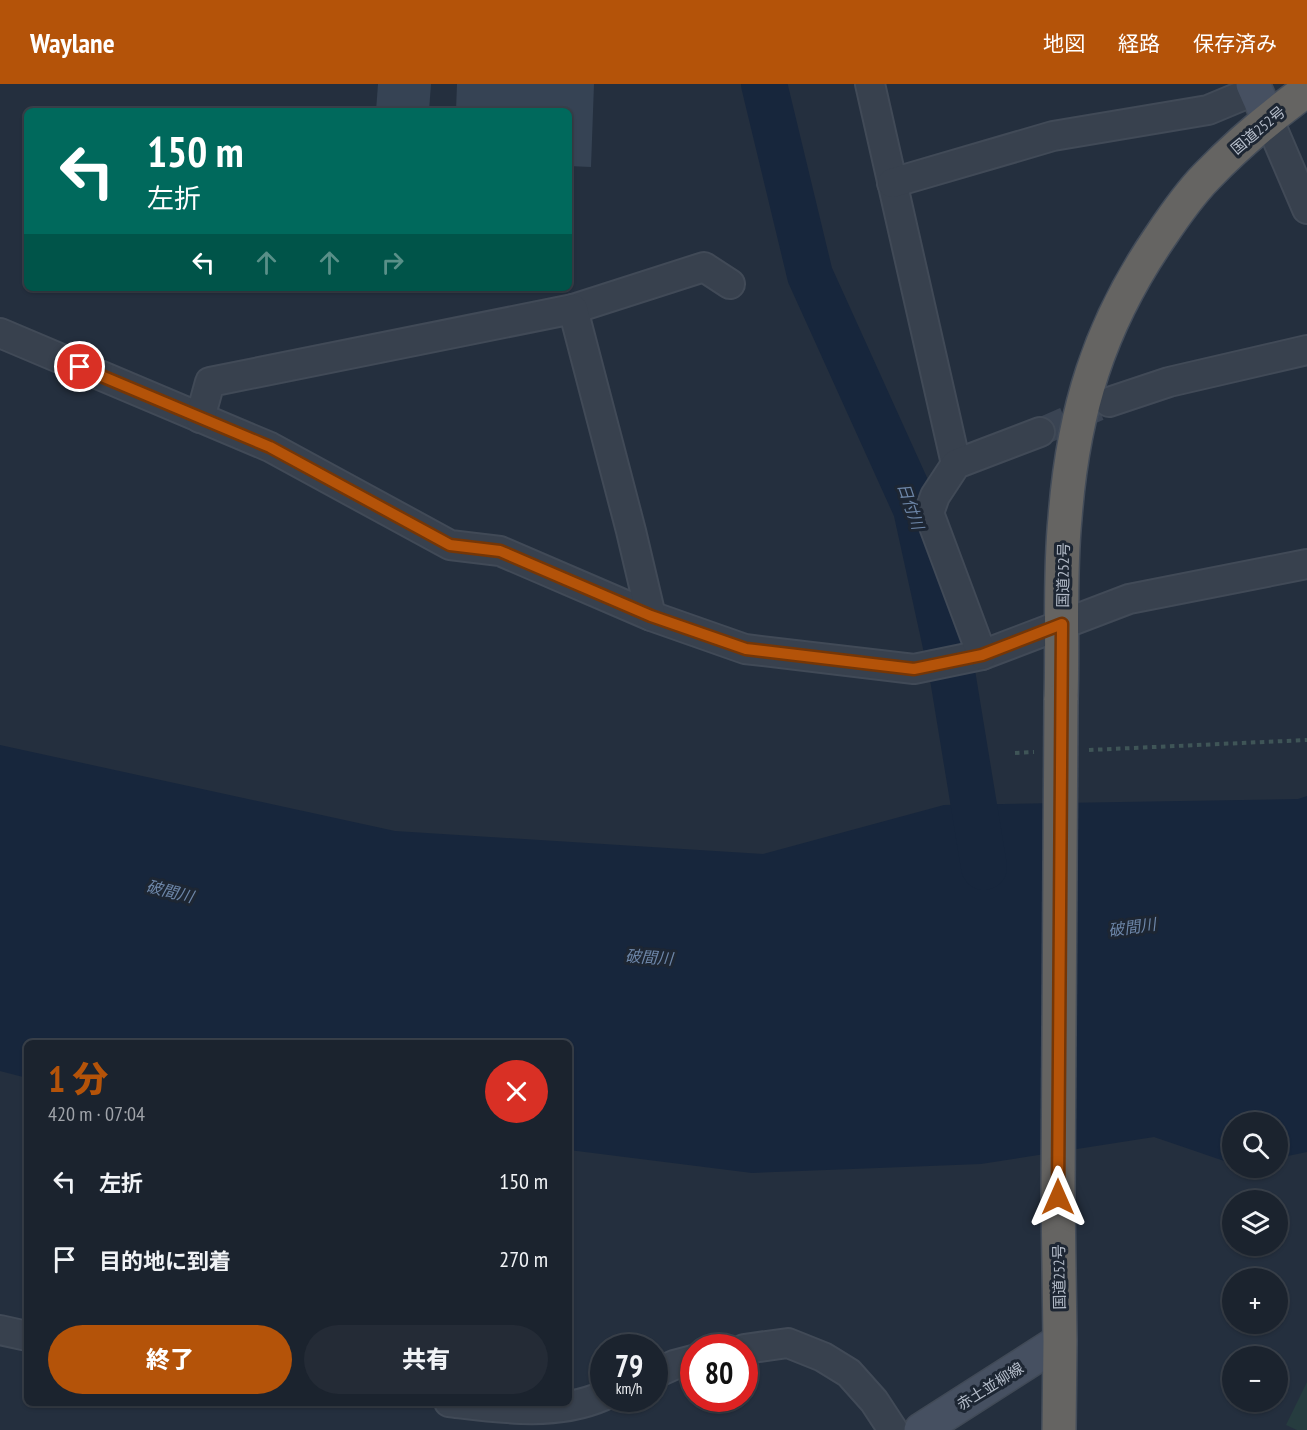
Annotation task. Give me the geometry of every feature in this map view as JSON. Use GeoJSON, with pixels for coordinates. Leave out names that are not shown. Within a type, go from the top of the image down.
{"type":"FeatureCollection","features":[{"type":"Feature","properties":{"kind":"highway","name":"国道252号"},"geometry":{"type":"LineString","coordinates":[[1059,1430],[1058,1197],[1062,562],[1070,464],[1083,399],[1107,330],[1126,291],[1176,212],[1205,177],[1259,97],[1307,90]]}},
{"type":"Feature","properties":{"kind":"main road","name":"赤土並柳線"},"geometry":{"type":"LineString","coordinates":[[921,1430],[1060,1341]]}},
{"type":"Feature","properties":{"kind":"street"},"geometry":{"type":"LineString","coordinates":[[870,84],[956,464]]}},
{"type":"Feature","properties":{"kind":"street"},"geometry":{"type":"LineString","coordinates":[[892,183],[1053,136],[1208,110],[1259,97],[1307,209]]}},
{"type":"Feature","properties":{"kind":"street"},"geometry":{"type":"LineString","coordinates":[[201,418],[210,382],[573,309],[704,267],[730,284]]}},
{"type":"Feature","properties":{"kind":"street"},"geometry":{"type":"LineString","coordinates":[[573,309],[651,616]]}},
{"type":"Feature","properties":{"kind":"street"},"geometry":{"type":"LineString","coordinates":[[0,333],[270,447],[450,545],[500,551],[651,616],[746,649],[914,669],[982,655],[1129,599],[1307,564]]}},
{"type":"Feature","properties":{"kind":"street"},"geometry":{"type":"LineString","coordinates":[[1109,402],[1169,382],[1307,350]]}},
{"type":"Feature","properties":{"kind":"street"},"geometry":{"type":"LineString","coordinates":[[982,655],[929,513],[935,496],[956,464],[1040,432]]}},
{"type":"Feature","properties":{"kind":"street"},"geometry":{"type":"LineString","coordinates":[[0,1330],[24,1335]]}},
{"type":"Feature","properties":{"kind":"street"},"geometry":{"type":"LineString","coordinates":[[758,1347],[788,1343],[823,1357],[849,1373],[874,1401],[893,1430]]}},
{"type":"Feature","properties":{"kind":"street"},"geometry":{"type":"LineString","coordinates":[[572,1406],[590,1402]]}},
{"type":"Feature","properties":{"kind":"street"},"geometry":{"type":"LineString","coordinates":[[484,1406],[519,1410],[570,1406]]}},
{"type":"Feature","properties":{"kind":"path"},"geometry":{"type":"LineString","coordinates":[[1085,750],[1307,740]]}},
{"type":"Feature","properties":{"kind":"path"},"geometry":{"type":"LineString","coordinates":[[1015,753],[1038,752]]}},
{"type":"Feature","properties":{"kind":"green space"},"geometry":{"type":"Polygon","coordinates":[[[1307,1382],[1307,1430],[1297,1430],[1286,1425],[1307,1382]]]}},
{"type":"Feature","properties":{"kind":"water","name":"破間川"},"geometry":{"type":"Polygon","coordinates":[[[0,745],[395,831],[763,854],[944,805],[1298,799],[1307,796],[1307,1152],[1288,1156],[1288,1112],[1222,1112],[1222,1160],[1154,1137],[981,1164],[752,1173],[572,1150],[572,1040],[24,1040],[24,1077],[0,1071],[0,745]]]}},
{"type":"Feature","properties":{"kind":"building"},"geometry":{"type":"Polygon","coordinates":[[[378,84],[431,84],[429,108],[376,108],[378,84]]]}},
{"type":"Feature","properties":{"kind":"building"},"geometry":{"type":"Polygon","coordinates":[[[457,84],[594,84],[591,167],[572,166],[572,108],[456,108],[457,84]]]}},
{"type":"Feature","properties":{"kind":"waterway","name":"日付川"},"geometry":{"type":"LineString","coordinates":[[764,84],[810,275],[916,509],[953,678],[984,867]]}},
{"type":"Feature","properties":{"kind":"tunnel"},"geometry":{"type":"LineString","coordinates":[[1040,432],[1098,407]]}},
{"type":"Feature","properties":{"kind":"route"},"geometry":{"type":"LineString","coordinates":[[80,367],[270,447],[450,545],[500,551],[651,616],[746,649],[914,669],[982,655],[1062,624],[1058,1197]]}}]}
